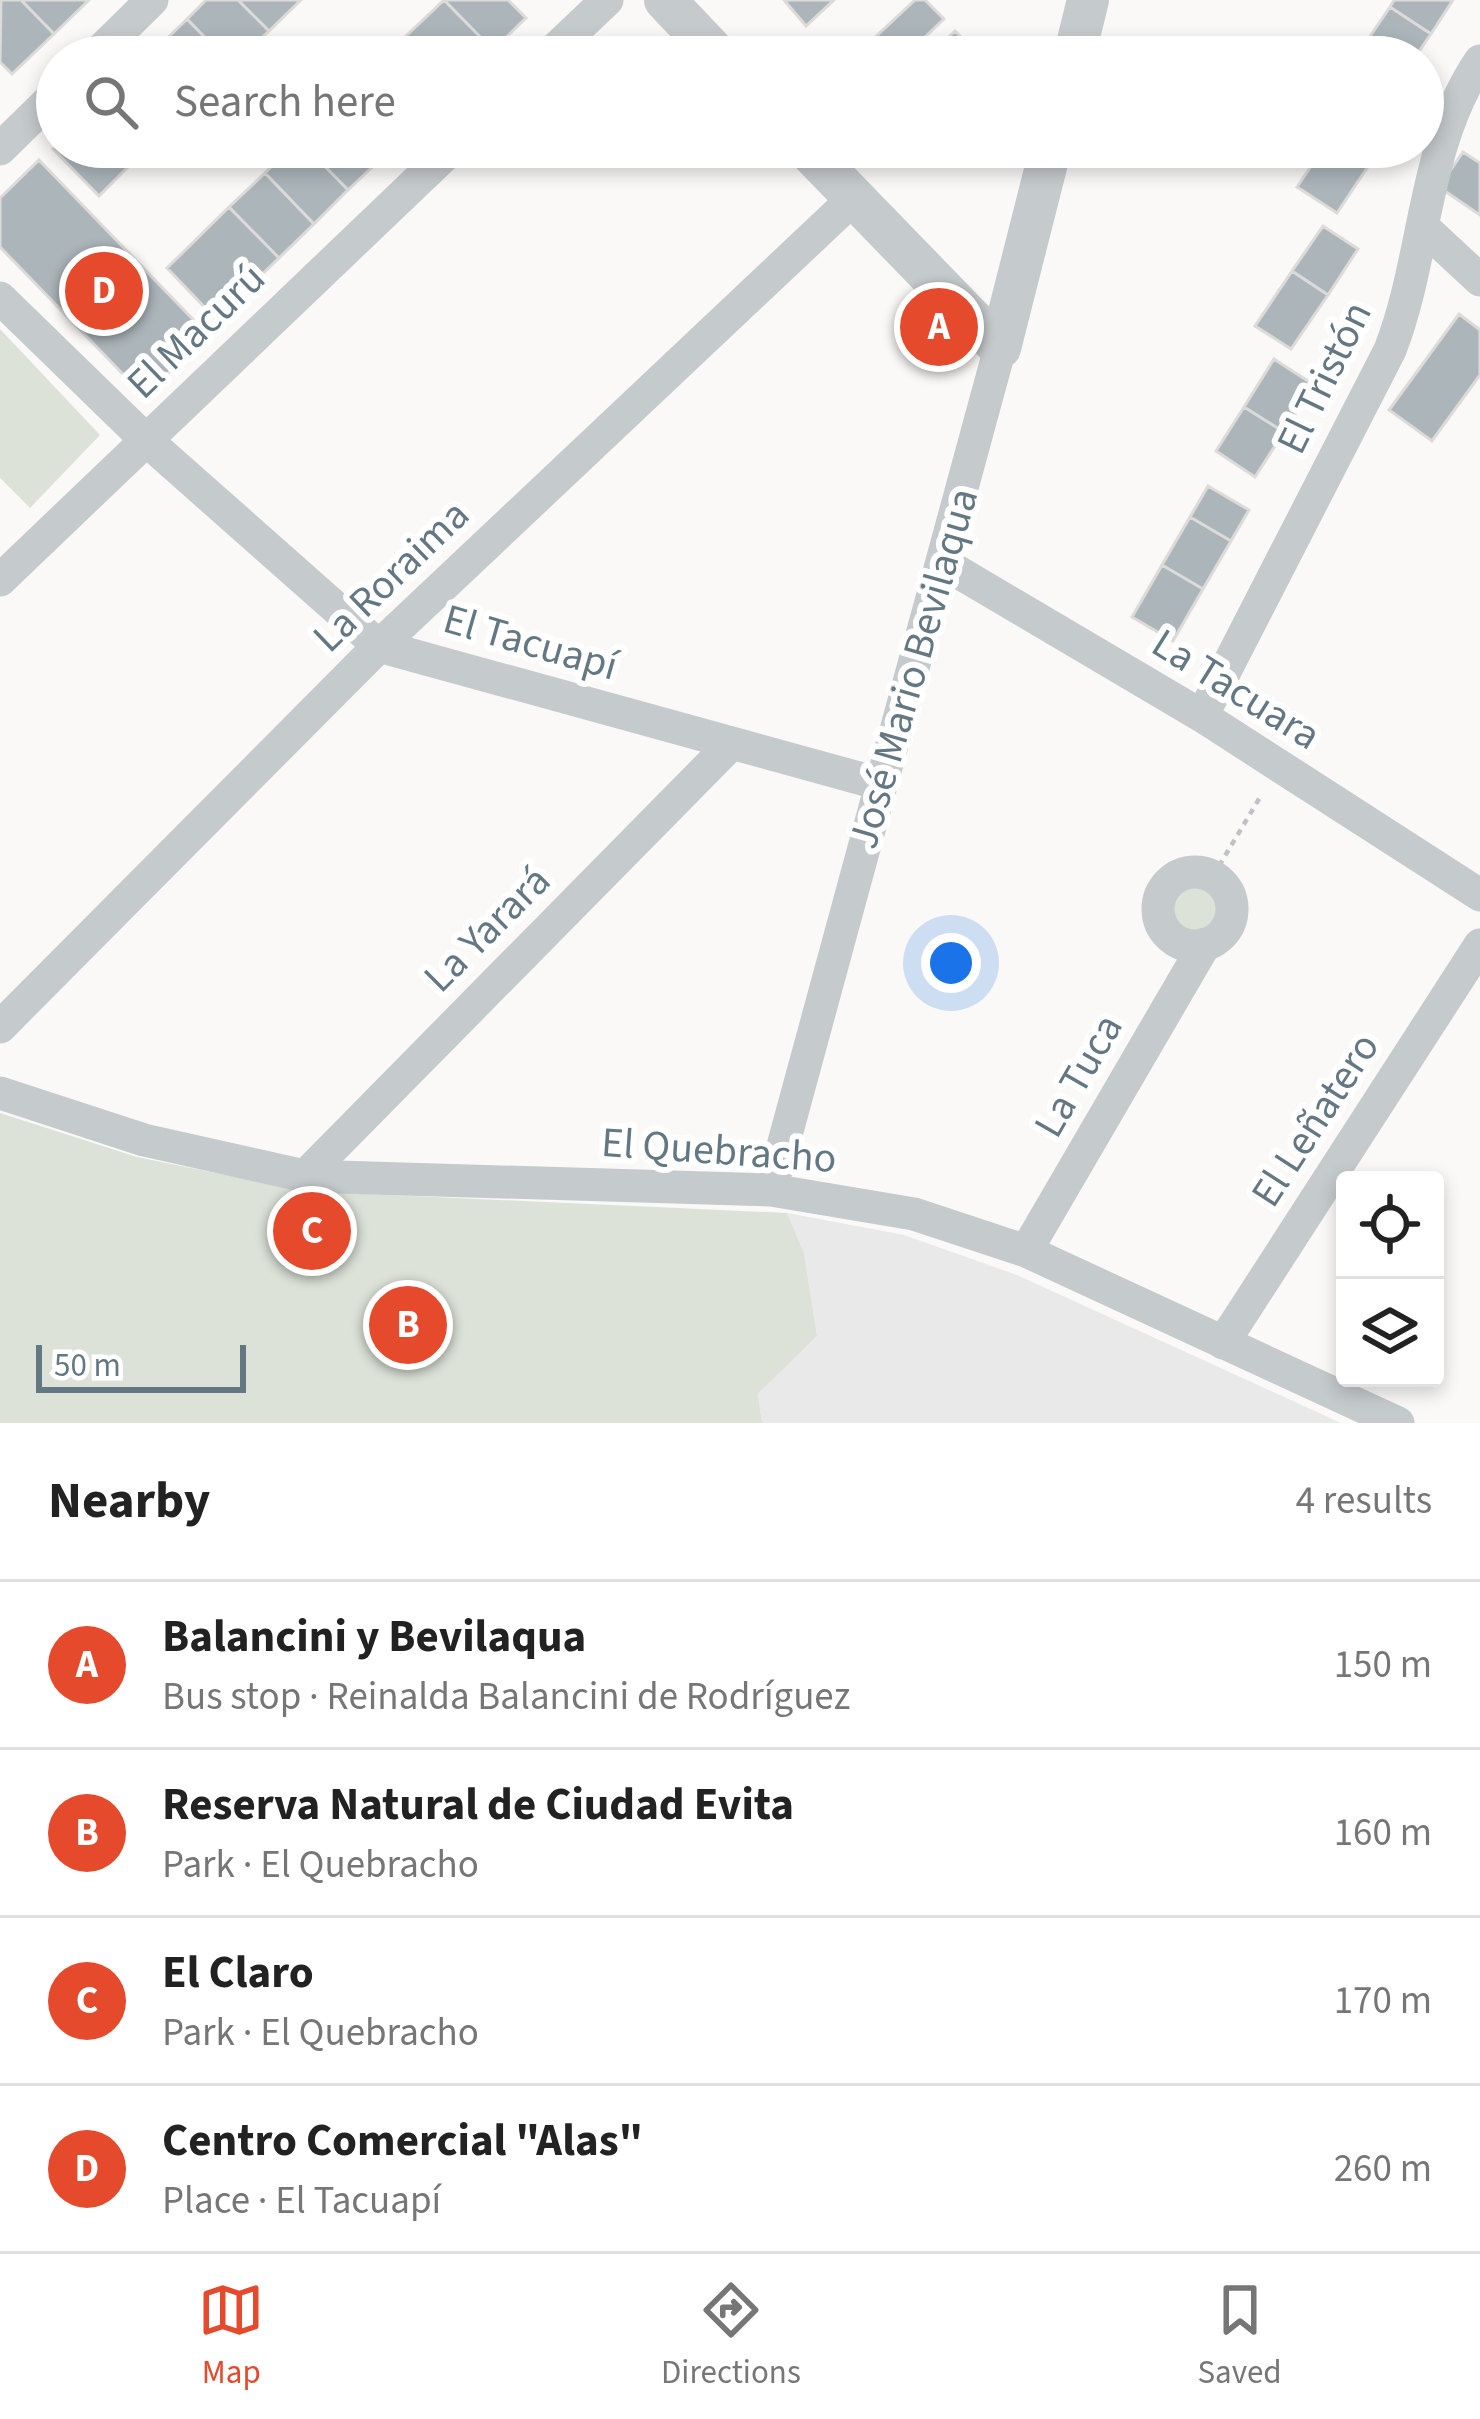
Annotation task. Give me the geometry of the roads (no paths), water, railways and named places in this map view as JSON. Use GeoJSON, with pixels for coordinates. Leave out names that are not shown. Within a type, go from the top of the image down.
{"type":"FeatureCollection","features":[{"type":"Feature","properties":{"kind":"street"},"geometry":{"type":"LineString","coordinates":[[115,36],[152,0]]}},
{"type":"Feature","properties":{"kind":"street"},"geometry":{"type":"LineString","coordinates":[[569,36],[607,0]]}},
{"type":"Feature","properties":{"kind":"street"},"geometry":{"type":"LineString","coordinates":[[665,0],[699,36]]}},
{"type":"Feature","properties":{"kind":"street"},"geometry":{"type":"LineString","coordinates":[[1079,36],[1088,0]]}},
{"type":"Feature","properties":{"kind":"street","name":"El Tristón"},"geometry":{"type":"LineString","coordinates":[[1444,129],[1480,62]]}},
{"type":"Feature","properties":{"kind":"street"},"geometry":{"type":"LineString","coordinates":[[0,149],[36,114]]}},
{"type":"Feature","properties":{"kind":"street","name":"El Macurú"},"geometry":{"type":"LineString","coordinates":[[0,580],[430,168]]}},
{"type":"Feature","properties":{"kind":"street"},"geometry":{"type":"LineString","coordinates":[[825,168],[1000,348]]}},
{"type":"Feature","properties":{"kind":"street","name":"José Mario Bevilaqua"},"geometry":{"type":"LineString","coordinates":[[771,1190],[1046,168]]}},
{"type":"Feature","properties":{"kind":"street","name":"El Tristón"},"geometry":{"type":"LineString","coordinates":[[1202,716],[1390,350],[1407,306],[1435,168]]}},
{"type":"Feature","properties":{"kind":"street","name":"La Roraima"},"geometry":{"type":"LineString","coordinates":[[0,1027],[379,646],[854,199]]}},
{"type":"Feature","properties":{"kind":"street"},"geometry":{"type":"LineString","coordinates":[[1423,226],[1480,280]]}},
{"type":"Feature","properties":{"kind":"street","name":"El Tacuapí"},"geometry":{"type":"LineString","coordinates":[[0,298],[146,439],[379,646],[877,783]]}},
{"type":"Feature","properties":{"kind":"street","name":"La Tacuara"},"geometry":{"type":"LineString","coordinates":[[943,563],[1202,716],[1480,895]]}},
{"type":"Feature","properties":{"kind":"street","name":"La Yarará"},"geometry":{"type":"LineString","coordinates":[[305,1176],[731,744]]}},
{"type":"Feature","properties":{"kind":"street","name":"La Tuca"},"geometry":{"type":"LineString","coordinates":[[1026,1250],[1205,944],[1225,931],[1232,909],[1226,887],[1198,872],[1177,876],[1158,905],[1171,937],[1205,944]]}},
{"type":"Feature","properties":{"kind":"street","name":"El Leñatero"},"geometry":{"type":"LineString","coordinates":[[1223,1342],[1480,945]]}},
{"type":"Feature","properties":{"kind":"street","name":"El Quebracho"},"geometry":{"type":"LineString","coordinates":[[0,1093],[144,1140],[305,1176],[771,1190],[914,1214],[1026,1250],[1398,1423]]}},
{"type":"Feature","properties":{"kind":"place","name":"Centro Comercial \"Alas\""},"geometry":{"type":"Point","coordinates":[104,291]}},
{"type":"Feature","properties":{"kind":"place","name":"Balancini y Bevilaqua"},"geometry":{"type":"Point","coordinates":[939,327]}},
{"type":"Feature","properties":{"kind":"place","name":"El Claro"},"geometry":{"type":"Point","coordinates":[312,1231]}},
{"type":"Feature","properties":{"kind":"place","name":"Reserva Natural de Ciudad Evita"},"geometry":{"type":"Point","coordinates":[408,1325]}}]}
